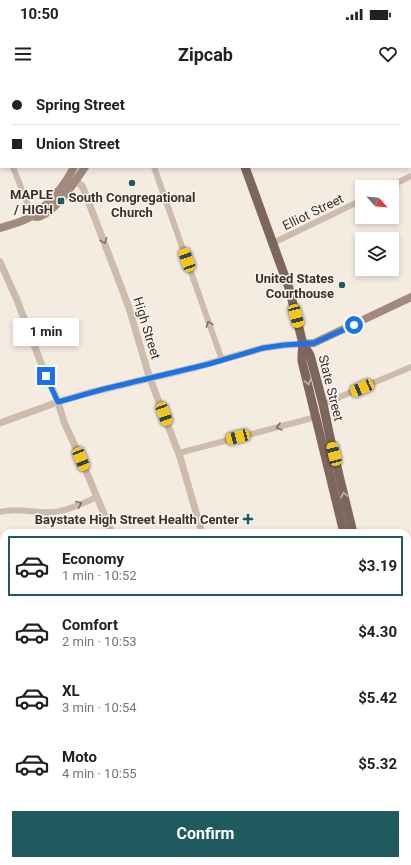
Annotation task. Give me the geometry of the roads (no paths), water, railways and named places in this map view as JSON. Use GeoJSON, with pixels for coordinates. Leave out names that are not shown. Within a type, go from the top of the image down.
{"type":"FeatureCollection","features":[{"type":"Feature","properties":{"kind":"main road"},"geometry":{"type":"LineString","coordinates":[[0,228],[32,216],[59,190],[73,168]]}},
{"type":"Feature","properties":{"kind":"main road"},"geometry":{"type":"LineString","coordinates":[[32,216],[42,216],[51,210],[61,200],[84,168]]}},
{"type":"Feature","properties":{"kind":"main road","name":"State Street"},"geometry":{"type":"LineString","coordinates":[[245,168],[289,288],[303,344],[310,355],[352,529]]}},
{"type":"Feature","properties":{"kind":"main road"},"geometry":{"type":"LineString","coordinates":[[303,344],[314,343],[411,297]]}},
{"type":"Feature","properties":{"kind":"main road","name":"State Street"},"geometry":{"type":"LineString","coordinates":[[303,344],[302,361],[343,529]]}},
{"type":"Feature","properties":{"kind":"street"},"geometry":{"type":"LineString","coordinates":[[13,168],[32,216]]}},
{"type":"Feature","properties":{"kind":"street"},"geometry":{"type":"LineString","coordinates":[[154,168],[222,360]]}},
{"type":"Feature","properties":{"kind":"street"},"geometry":{"type":"LineString","coordinates":[[399,182],[411,176]]}},
{"type":"Feature","properties":{"kind":"street","name":"High Street"},"geometry":{"type":"LineString","coordinates":[[76,181],[83,187],[129,308],[150,378],[179,453],[201,529]]}},
{"type":"Feature","properties":{"kind":"street","name":"Elliot Street"},"geometry":{"type":"LineString","coordinates":[[273,243],[355,203]]}},
{"type":"Feature","properties":{"kind":"street"},"geometry":{"type":"LineString","coordinates":[[0,262],[18,300],[40,362],[58,402],[64,422],[110,529]]}},
{"type":"Feature","properties":{"kind":"street"},"geometry":{"type":"LineString","coordinates":[[0,423],[58,402],[96,391],[222,360],[263,348],[303,344]]}},
{"type":"Feature","properties":{"kind":"street"},"geometry":{"type":"LineString","coordinates":[[323,404],[411,367]]}},
{"type":"Feature","properties":{"kind":"street"},"geometry":{"type":"LineString","coordinates":[[179,453],[316,417]]}},
{"type":"Feature","properties":{"kind":"street"},"geometry":{"type":"LineString","coordinates":[[0,512],[13,510],[48,513],[56,512],[72,508],[97,497]]}},
{"type":"Feature","properties":{"kind":"place","name":"South Congregational Church"},"geometry":{"type":"Point","coordinates":[132,183]}},
{"type":"Feature","properties":{"kind":"place","name":"MAPLE / HIGH"},"geometry":{"type":"Point","coordinates":[61,201]}},
{"type":"Feature","properties":{"kind":"place","name":"United States Courthouse"},"geometry":{"type":"Point","coordinates":[342,285]}},
{"type":"Feature","properties":{"kind":"place","name":"Baystate High Street Health Center"},"geometry":{"type":"Point","coordinates":[248,519]}}]}
